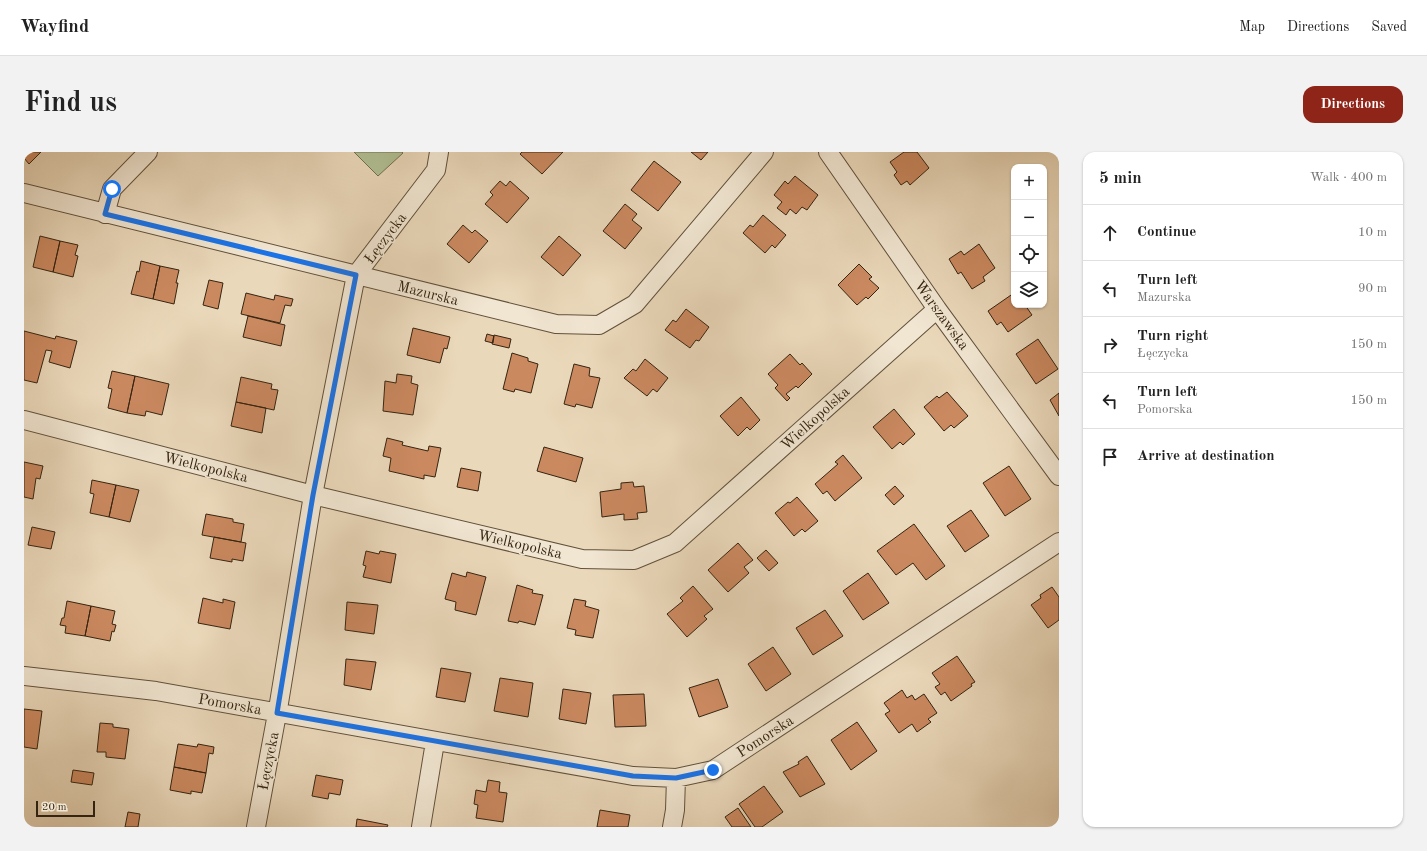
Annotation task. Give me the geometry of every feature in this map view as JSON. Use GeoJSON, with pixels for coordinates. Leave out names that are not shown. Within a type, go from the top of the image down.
{"type":"FeatureCollection","features":[{"type":"Feature","properties":{"kind":"street"},"geometry":{"type":"LineString","coordinates":[[105,214],[112,189],[148,152]]}},
{"type":"Feature","properties":{"kind":"street","name":"Łęczycka"},"geometry":{"type":"LineString","coordinates":[[256,827],[277,713],[313,495],[356,275],[436,170],[440,152]]}},
{"type":"Feature","properties":{"kind":"street","name":"Mazurska"},"geometry":{"type":"LineString","coordinates":[[24,192],[105,214],[556,324],[599,325],[634,304],[764,152]]}},
{"type":"Feature","properties":{"kind":"street","name":"Warszawska"},"geometry":{"type":"LineString","coordinates":[[828,152],[938,309],[1059,476]]}},
{"type":"Feature","properties":{"kind":"street","name":"Wielkopolska"},"geometry":{"type":"LineString","coordinates":[[24,420],[313,495],[582,559],[634,560],[675,543],[938,309]]}},
{"type":"Feature","properties":{"kind":"street","name":"Pomorska"},"geometry":{"type":"LineString","coordinates":[[24,676],[156,691],[435,742],[633,776],[676,778],[713,770],[1059,542]]}},
{"type":"Feature","properties":{"kind":"street"},"geometry":{"type":"LineString","coordinates":[[421,827],[435,742]]}},
{"type":"Feature","properties":{"kind":"street"},"geometry":{"type":"LineString","coordinates":[[672,827],[675,810],[676,778]]}},
{"type":"Feature","properties":{"kind":"green space"},"geometry":{"type":"Polygon","coordinates":[[[354,152],[402,152],[403,153],[378,176],[354,152]]]}},
{"type":"Feature","properties":{"kind":"building"},"geometry":{"type":"Polygon","coordinates":[[[24,152],[41,152],[29,164],[24,158],[24,152]]]}},
{"type":"Feature","properties":{"kind":"building"},"geometry":{"type":"Polygon","coordinates":[[[522,152],[563,152],[542,174],[520,154],[522,152]]]}},
{"type":"Feature","properties":{"kind":"building"},"geometry":{"type":"Polygon","coordinates":[[[691,152],[708,152],[701,160],[691,152]]]}},
{"type":"Feature","properties":{"kind":"building"},"geometry":{"type":"Polygon","coordinates":[[[904,152],[917,152],[929,168],[910,185],[907,181],[901,185],[894,175],[897,172],[890,162],[904,152]]]}},
{"type":"Feature","properties":{"kind":"building"},"geometry":{"type":"Polygon","coordinates":[[[654,161],[681,182],[658,211],[631,190],[654,161]]]}},
{"type":"Feature","properties":{"kind":"building"},"geometry":{"type":"Polygon","coordinates":[[[795,176],[818,195],[807,210],[802,207],[796,214],[790,209],[786,215],[777,208],[782,202],[774,195],[785,181],[788,184],[795,176]]]}},
{"type":"Feature","properties":{"kind":"building"},"geometry":{"type":"Polygon","coordinates":[[[500,181],[506,186],[510,181],[529,198],[507,223],[485,204],[493,195],[490,192],[500,181]]]}},
{"type":"Feature","properties":{"kind":"building"},"geometry":{"type":"Polygon","coordinates":[[[625,204],[637,214],[632,220],[642,228],[625,249],[603,231],[625,204]]]}},
{"type":"Feature","properties":{"kind":"building"},"geometry":{"type":"Polygon","coordinates":[[[763,215],[786,235],[775,248],[772,245],[765,253],[743,233],[750,225],[753,227],[763,215]]]}},
{"type":"Feature","properties":{"kind":"building"},"geometry":{"type":"Polygon","coordinates":[[[463,225],[472,233],[475,230],[488,241],[469,263],[447,244],[463,225]]]}},
{"type":"Feature","properties":{"kind":"building"},"geometry":{"type":"Polygon","coordinates":[[[40,236],[60,241],[53,272],[33,267],[40,236]]]}},
{"type":"Feature","properties":{"kind":"building"},"geometry":{"type":"Polygon","coordinates":[[[559,236],[581,255],[563,276],[541,257],[559,236]]]}},
{"type":"Feature","properties":{"kind":"building"},"geometry":{"type":"Polygon","coordinates":[[[60,241],[78,245],[75,255],[78,256],[73,277],[53,272],[60,241]]]}},
{"type":"Feature","properties":{"kind":"building"},"geometry":{"type":"Polygon","coordinates":[[[979,244],[995,268],[983,277],[985,281],[972,289],[961,272],[958,274],[949,259],[961,251],[964,255],[979,244]]]}},
{"type":"Feature","properties":{"kind":"building"},"geometry":{"type":"Polygon","coordinates":[[[141,261],[160,266],[153,299],[131,294],[137,271],[139,272],[141,261]]]}},
{"type":"Feature","properties":{"kind":"building"},"geometry":{"type":"Polygon","coordinates":[[[859,264],[872,277],[869,279],[879,288],[868,299],[866,297],[857,305],[838,285],[859,264]]]}},
{"type":"Feature","properties":{"kind":"building"},"geometry":{"type":"Polygon","coordinates":[[[160,266],[179,270],[174,304],[153,299],[160,266]]]}},
{"type":"Feature","properties":{"kind":"building"},"geometry":{"type":"Polygon","coordinates":[[[209,280],[223,283],[218,309],[203,305],[209,280]]]}},
{"type":"Feature","properties":{"kind":"building"},"geometry":{"type":"Polygon","coordinates":[[[246,293],[274,300],[275,295],[293,299],[291,306],[285,305],[280,323],[241,314],[246,293]]]}},
{"type":"Feature","properties":{"kind":"building"},"geometry":{"type":"Polygon","coordinates":[[[1011,295],[1011,308],[1027,308],[1032,315],[1008,332],[1001,322],[997,325],[988,311],[1011,295]]]}},
{"type":"Feature","properties":{"kind":"building"},"geometry":{"type":"Polygon","coordinates":[[[686,309],[709,327],[699,341],[696,340],[690,348],[665,330],[673,320],[676,322],[686,309]]]}},
{"type":"Feature","properties":{"kind":"building"},"geometry":{"type":"Polygon","coordinates":[[[248,316],[285,325],[281,346],[243,337],[248,316]]]}},
{"type":"Feature","properties":{"kind":"building"},"geometry":{"type":"Polygon","coordinates":[[[413,328],[450,337],[447,349],[444,348],[440,363],[407,355],[413,328]]]}},
{"type":"Feature","properties":{"kind":"building"},"geometry":{"type":"Polygon","coordinates":[[[24,331],[55,339],[56,336],[77,341],[70,368],[49,362],[52,351],[46,350],[37,383],[24,380],[24,331]]]}},
{"type":"Feature","properties":{"kind":"building"},"geometry":{"type":"Polygon","coordinates":[[[487,334],[494,336],[493,343],[485,341],[487,334]]]}},
{"type":"Feature","properties":{"kind":"building"},"geometry":{"type":"Polygon","coordinates":[[[494,335],[511,339],[509,348],[492,344],[494,335]]]}},
{"type":"Feature","properties":{"kind":"building"},"geometry":{"type":"Polygon","coordinates":[[[1038,339],[1058,369],[1036,384],[1016,354],[1038,339]]]}},
{"type":"Feature","properties":{"kind":"building"},"geometry":{"type":"Polygon","coordinates":[[[512,353],[528,358],[528,361],[538,364],[531,393],[515,389],[514,392],[503,389],[512,353]]]}},
{"type":"Feature","properties":{"kind":"building"},"geometry":{"type":"Polygon","coordinates":[[[790,354],[800,365],[802,363],[812,374],[798,388],[796,386],[786,394],[790,398],[787,401],[775,388],[778,385],[768,374],[790,354]]]}},
{"type":"Feature","properties":{"kind":"building"},"geometry":{"type":"Polygon","coordinates":[[[645,359],[668,378],[657,392],[653,389],[647,396],[624,378],[633,369],[636,371],[645,359]]]}},
{"type":"Feature","properties":{"kind":"building"},"geometry":{"type":"Polygon","coordinates":[[[574,364],[590,368],[589,376],[600,378],[592,408],[576,404],[575,407],[564,404],[574,364]]]}},
{"type":"Feature","properties":{"kind":"building"},"geometry":{"type":"Polygon","coordinates":[[[112,371],[135,376],[127,413],[108,408],[112,389],[108,388],[112,371]]]}},
{"type":"Feature","properties":{"kind":"building"},"geometry":{"type":"Polygon","coordinates":[[[397,374],[412,376],[411,383],[418,385],[413,415],[383,411],[385,381],[396,383],[397,374]]]}},
{"type":"Feature","properties":{"kind":"building"},"geometry":{"type":"Polygon","coordinates":[[[135,376],[169,384],[162,415],[146,411],[145,416],[127,413],[135,376]]]}},
{"type":"Feature","properties":{"kind":"building"},"geometry":{"type":"Polygon","coordinates":[[[241,377],[272,384],[271,389],[278,390],[274,410],[236,402],[241,377]]]}},
{"type":"Feature","properties":{"kind":"building"},"geometry":{"type":"Polygon","coordinates":[[[947,392],[968,416],[954,428],[951,425],[944,431],[924,407],[937,396],[939,398],[947,392]]]}},
{"type":"Feature","properties":{"kind":"building"},"geometry":{"type":"Polygon","coordinates":[[[1059,393],[1059,416],[1050,400],[1059,393]]]}},
{"type":"Feature","properties":{"kind":"building"},"geometry":{"type":"Polygon","coordinates":[[[741,397],[760,420],[750,430],[747,427],[738,436],[720,416],[741,397]]]}},
{"type":"Feature","properties":{"kind":"building"},"geometry":{"type":"Polygon","coordinates":[[[236,402],[266,408],[262,433],[231,426],[236,402]]]}},
{"type":"Feature","properties":{"kind":"building"},"geometry":{"type":"Polygon","coordinates":[[[894,409],[915,434],[903,445],[900,442],[892,449],[873,427],[894,409]]]}},
{"type":"Feature","properties":{"kind":"building"},"geometry":{"type":"Polygon","coordinates":[[[387,438],[403,442],[402,445],[428,451],[429,446],[441,448],[435,477],[424,475],[424,479],[389,471],[391,458],[383,456],[387,438]]]}},
{"type":"Feature","properties":{"kind":"building"},"geometry":{"type":"Polygon","coordinates":[[[544,447],[583,458],[576,482],[537,471],[544,447]]]}},
{"type":"Feature","properties":{"kind":"building"},"geometry":{"type":"Polygon","coordinates":[[[843,455],[862,478],[835,501],[827,491],[823,494],[815,484],[838,464],[835,462],[843,455]]]}},
{"type":"Feature","properties":{"kind":"building"},"geometry":{"type":"Polygon","coordinates":[[[24,462],[43,466],[40,479],[36,478],[33,499],[24,497],[24,462]]]}},
{"type":"Feature","properties":{"kind":"building"},"geometry":{"type":"Polygon","coordinates":[[[1009,466],[1031,499],[1005,516],[983,483],[1009,466]]]}},
{"type":"Feature","properties":{"kind":"building"},"geometry":{"type":"Polygon","coordinates":[[[461,468],[481,472],[478,491],[457,487],[461,468]]]}},
{"type":"Feature","properties":{"kind":"building"},"geometry":{"type":"Polygon","coordinates":[[[92,480],[116,485],[109,517],[90,513],[94,494],[90,493],[92,480]]]}},
{"type":"Feature","properties":{"kind":"building"},"geometry":{"type":"Polygon","coordinates":[[[633,482],[634,487],[644,486],[647,512],[637,513],[638,519],[624,520],[624,514],[602,517],[600,492],[621,489],[621,483],[633,482]]]}},
{"type":"Feature","properties":{"kind":"building"},"geometry":{"type":"Polygon","coordinates":[[[116,485],[139,490],[130,522],[109,517],[116,485]]]}},
{"type":"Feature","properties":{"kind":"building"},"geometry":{"type":"Polygon","coordinates":[[[895,486],[904,496],[894,505],[885,495],[895,486]]]}},
{"type":"Feature","properties":{"kind":"building"},"geometry":{"type":"Polygon","coordinates":[[[797,497],[818,521],[805,532],[802,529],[794,536],[775,513],[788,502],[790,503],[797,497]]]}},
{"type":"Feature","properties":{"kind":"building"},"geometry":{"type":"Polygon","coordinates":[[[971,510],[989,536],[965,552],[947,526],[971,510]]]}},
{"type":"Feature","properties":{"kind":"building"},"geometry":{"type":"Polygon","coordinates":[[[206,514],[233,519],[233,522],[244,524],[241,542],[202,535],[206,514]]]}},
{"type":"Feature","properties":{"kind":"building"},"geometry":{"type":"Polygon","coordinates":[[[914,524],[945,566],[926,580],[913,563],[896,575],[877,551],[914,524]]]}},
{"type":"Feature","properties":{"kind":"building"},"geometry":{"type":"Polygon","coordinates":[[[32,527],[55,532],[51,549],[28,545],[32,527]]]}},
{"type":"Feature","properties":{"kind":"building"},"geometry":{"type":"Polygon","coordinates":[[[214,537],[246,543],[243,561],[232,559],[232,562],[210,558],[214,537]]]}},
{"type":"Feature","properties":{"kind":"building"},"geometry":{"type":"Polygon","coordinates":[[[738,543],[753,560],[744,567],[749,573],[728,592],[708,570],[738,543]]]}},
{"type":"Feature","properties":{"kind":"building"},"geometry":{"type":"Polygon","coordinates":[[[766,550],[778,563],[769,571],[757,558],[766,550]]]}},
{"type":"Feature","properties":{"kind":"building"},"geometry":{"type":"Polygon","coordinates":[[[366,551],[379,554],[380,551],[396,554],[391,583],[363,577],[366,566],[363,565],[366,551]]]}},
{"type":"Feature","properties":{"kind":"building"},"geometry":{"type":"Polygon","coordinates":[[[467,572],[486,577],[476,615],[455,610],[456,602],[445,599],[452,573],[466,577],[467,572]]]}},
{"type":"Feature","properties":{"kind":"building"},"geometry":{"type":"Polygon","coordinates":[[[868,573],[889,603],[863,620],[843,591],[868,573]]]}},
{"type":"Feature","properties":{"kind":"building"},"geometry":{"type":"Polygon","coordinates":[[[517,585],[533,590],[532,593],[543,595],[535,625],[519,621],[518,623],[508,621],[517,585]]]}},
{"type":"Feature","properties":{"kind":"building"},"geometry":{"type":"Polygon","coordinates":[[[693,586],[713,609],[704,616],[707,619],[687,637],[667,614],[683,601],[680,598],[693,586]]]}},
{"type":"Feature","properties":{"kind":"building"},"geometry":{"type":"Polygon","coordinates":[[[1052,587],[1059,597],[1059,620],[1048,628],[1031,605],[1041,598],[1040,595],[1052,587]]]}},
{"type":"Feature","properties":{"kind":"building"},"geometry":{"type":"Polygon","coordinates":[[[203,598],[223,603],[223,599],[235,602],[230,629],[198,623],[203,598]]]}},
{"type":"Feature","properties":{"kind":"building"},"geometry":{"type":"Polygon","coordinates":[[[574,599],[586,601],[585,606],[599,610],[593,638],[575,635],[576,630],[567,628],[574,599]]]}},
{"type":"Feature","properties":{"kind":"building"},"geometry":{"type":"Polygon","coordinates":[[[67,601],[91,606],[85,636],[65,633],[66,626],[60,625],[62,618],[64,618],[67,601]]]}},
{"type":"Feature","properties":{"kind":"building"},"geometry":{"type":"Polygon","coordinates":[[[347,602],[378,605],[374,634],[345,630],[347,602]]]}},
{"type":"Feature","properties":{"kind":"building"},"geometry":{"type":"Polygon","coordinates":[[[91,606],[115,611],[112,624],[116,625],[114,632],[112,631],[110,641],[85,636],[91,606]]]}},
{"type":"Feature","properties":{"kind":"building"},"geometry":{"type":"Polygon","coordinates":[[[825,610],[843,636],[813,655],[796,628],[825,610]]]}},
{"type":"Feature","properties":{"kind":"building"},"geometry":{"type":"Polygon","coordinates":[[[773,647],[791,674],[766,691],[748,664],[773,647]]]}},
{"type":"Feature","properties":{"kind":"building"},"geometry":{"type":"Polygon","coordinates":[[[957,656],[975,682],[971,684],[972,686],[951,701],[945,692],[941,695],[935,687],[940,684],[932,673],[957,656]]]}},
{"type":"Feature","properties":{"kind":"building"},"geometry":{"type":"Polygon","coordinates":[[[346,659],[376,662],[371,690],[344,685],[346,659]]]}},
{"type":"Feature","properties":{"kind":"building"},"geometry":{"type":"Polygon","coordinates":[[[441,668],[471,673],[465,702],[436,697],[441,668]]]}},
{"type":"Feature","properties":{"kind":"building"},"geometry":{"type":"Polygon","coordinates":[[[500,678],[533,683],[528,717],[494,711],[500,678]]]}},
{"type":"Feature","properties":{"kind":"building"},"geometry":{"type":"Polygon","coordinates":[[[718,679],[728,707],[699,717],[689,688],[718,679]]]}},
{"type":"Feature","properties":{"kind":"building"},"geometry":{"type":"Polygon","coordinates":[[[563,689],[591,693],[586,724],[559,719],[563,689]]]}},
{"type":"Feature","properties":{"kind":"building"},"geometry":{"type":"Polygon","coordinates":[[[902,690],[907,698],[912,695],[915,700],[924,694],[937,713],[928,719],[931,722],[917,732],[912,724],[899,733],[885,714],[890,711],[884,703],[902,690]]]}},
{"type":"Feature","properties":{"kind":"building"},"geometry":{"type":"Polygon","coordinates":[[[644,694],[646,726],[615,727],[613,695],[644,694]]]}},
{"type":"Feature","properties":{"kind":"building"},"geometry":{"type":"Polygon","coordinates":[[[24,709],[42,711],[37,749],[24,747],[24,709]]]}},
{"type":"Feature","properties":{"kind":"building"},"geometry":{"type":"Polygon","coordinates":[[[857,722],[877,751],[851,770],[831,740],[857,722]]]}},
{"type":"Feature","properties":{"kind":"building"},"geometry":{"type":"Polygon","coordinates":[[[100,723],[113,724],[113,727],[129,729],[125,759],[106,757],[106,752],[97,752],[100,723]]]}},
{"type":"Feature","properties":{"kind":"building"},"geometry":{"type":"Polygon","coordinates":[[[178,744],[197,747],[198,744],[214,747],[213,754],[209,753],[206,773],[174,767],[178,744]]]}},
{"type":"Feature","properties":{"kind":"building"},"geometry":{"type":"Polygon","coordinates":[[[807,756],[825,784],[800,797],[783,772],[799,764],[798,762],[807,756]]]}},
{"type":"Feature","properties":{"kind":"building"},"geometry":{"type":"Polygon","coordinates":[[[174,767],[206,773],[202,793],[191,791],[191,794],[170,790],[174,767]]]}},
{"type":"Feature","properties":{"kind":"building"},"geometry":{"type":"Polygon","coordinates":[[[73,770],[94,773],[92,785],[71,782],[73,770]]]}},
{"type":"Feature","properties":{"kind":"building"},"geometry":{"type":"Polygon","coordinates":[[[316,775],[343,780],[340,795],[329,793],[328,799],[312,796],[316,775]]]}},
{"type":"Feature","properties":{"kind":"building"},"geometry":{"type":"Polygon","coordinates":[[[488,780],[500,782],[499,792],[507,793],[503,822],[476,818],[478,805],[474,804],[476,790],[486,792],[488,780]]]}},
{"type":"Feature","properties":{"kind":"building"},"geometry":{"type":"Polygon","coordinates":[[[764,786],[783,812],[762,827],[755,827],[739,804],[764,786]]]}},
{"type":"Feature","properties":{"kind":"building"},"geometry":{"type":"Polygon","coordinates":[[[738,808],[751,827],[732,827],[725,817],[738,808]]]}},
{"type":"Feature","properties":{"kind":"building"},"geometry":{"type":"Polygon","coordinates":[[[600,810],[630,815],[628,827],[597,827],[600,810]]]}},
{"type":"Feature","properties":{"kind":"building"},"geometry":{"type":"Polygon","coordinates":[[[128,812],[140,814],[138,827],[125,827],[128,812]]]}},
{"type":"Feature","properties":{"kind":"building"},"geometry":{"type":"Polygon","coordinates":[[[357,819],[388,825],[387,827],[356,827],[357,819]]]}},
{"type":"Feature","properties":{"kind":"route"},"geometry":{"type":"LineString","coordinates":[[112,189],[105,214],[356,275],[313,495],[277,713],[633,776],[676,778],[713,770]]}}]}
